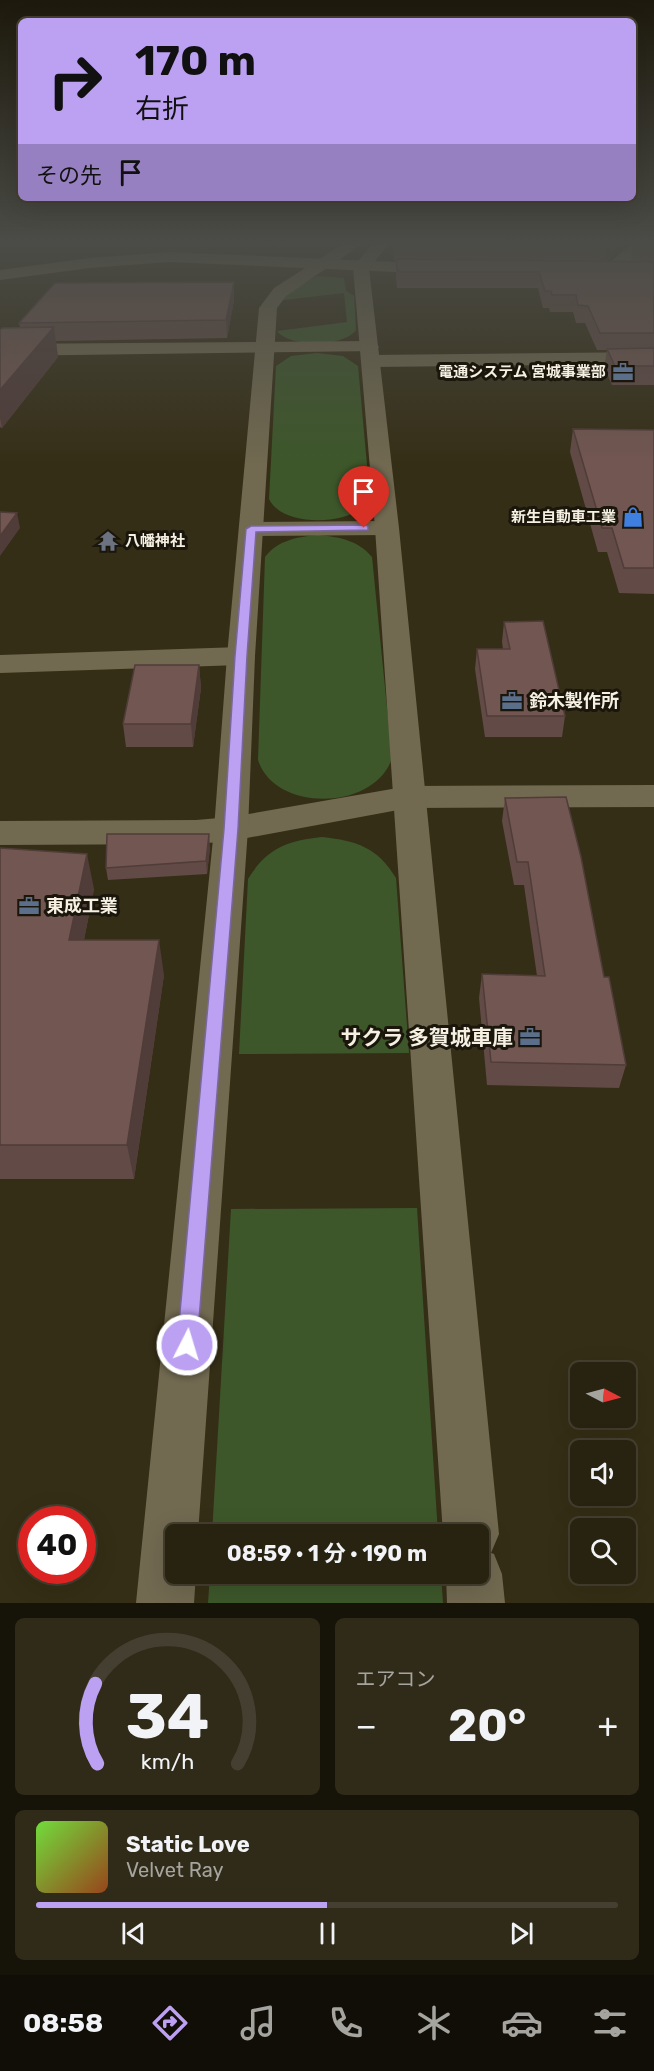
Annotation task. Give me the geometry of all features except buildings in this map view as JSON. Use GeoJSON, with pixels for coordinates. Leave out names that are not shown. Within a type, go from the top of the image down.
{"type":"FeatureCollection","features":[{"type":"Feature","properties":{"kind":"street"},"geometry":{"type":"LineString","coordinates":[[165,1603],[231,829],[241,656],[267,317]]}},
{"type":"Feature","properties":{"kind":"street"},"geometry":{"type":"LineString","coordinates":[[369,317],[370,354],[387,528],[470,1524]]}},
{"type":"Feature","properties":{"kind":"street"},"geometry":{"type":"LineString","coordinates":[[0,350],[265,349],[370,354],[654,358]]}},
{"type":"Feature","properties":{"kind":"street"},"geometry":{"type":"LineString","coordinates":[[251,529],[387,528]]}},
{"type":"Feature","properties":{"kind":"street"},"geometry":{"type":"LineString","coordinates":[[0,664],[241,656]]}},
{"type":"Feature","properties":{"kind":"street"},"geometry":{"type":"LineString","coordinates":[[0,833],[164,833],[231,829],[409,796],[654,796]]}},
{"type":"Feature","properties":{"kind":"street"},"geometry":{"type":"LineString","coordinates":[[475,1584],[476,1603]]}},
{"type":"Feature","properties":{"kind":"green space"},"geometry":{"type":"Polygon","coordinates":[[[346,317],[355,317],[356,330],[350,336],[329,342],[305,343],[284,337],[277,331],[347,322],[346,317]]]}},
{"type":"Feature","properties":{"kind":"green space"},"geometry":{"type":"Polygon","coordinates":[[[317,353],[343,356],[358,366],[370,498],[362,508],[350,514],[335,519],[319,520],[288,515],[276,508],[269,499],[276,366],[291,356],[317,353]]]}},
{"type":"Feature","properties":{"kind":"green space"},"geometry":{"type":"Polygon","coordinates":[[[318,535],[348,540],[367,551],[372,557],[392,758],[382,775],[366,788],[347,796],[325,799],[303,797],[284,789],[268,777],[258,760],[265,557],[282,543],[295,538],[318,535]]]}},
{"type":"Feature","properties":{"kind":"green space"},"geometry":{"type":"Polygon","coordinates":[[[322,837],[365,847],[381,859],[396,878],[409,1053],[239,1054],[248,879],[263,860],[279,848],[298,841],[322,837]]]}},
{"type":"Feature","properties":{"kind":"green space"},"geometry":{"type":"Polygon","coordinates":[[[417,1208],[437,1524],[213,1524],[231,1209],[417,1208]]]}},
{"type":"Feature","properties":{"kind":"green space"},"geometry":{"type":"Polygon","coordinates":[[[209,1584],[442,1584],[443,1603],[208,1603],[209,1584]]]}},
{"type":"Feature","properties":{"kind":"place","name":"電通システム 宮城事業部"},"geometry":{"type":"Point","coordinates":[623,372]}},
{"type":"Feature","properties":{"kind":"place","name":"新生自動車工業"},"geometry":{"type":"Point","coordinates":[633,517]}},
{"type":"Feature","properties":{"kind":"place","name":"八幡神社"},"geometry":{"type":"Point","coordinates":[108,541]}},
{"type":"Feature","properties":{"kind":"place","name":"鈴木製作所"},"geometry":{"type":"Point","coordinates":[512,701]}},
{"type":"Feature","properties":{"kind":"place","name":"東成工業"},"geometry":{"type":"Point","coordinates":[29,906]}},
{"type":"Feature","properties":{"kind":"place","name":"サクラ 多賀城車庫"},"geometry":{"type":"Point","coordinates":[530,1037]}},
{"type":"Feature","properties":{"kind":"route"},"geometry":{"type":"LineString","coordinates":[[187,1345],[231,829],[251,529],[364,528]]}}]}
